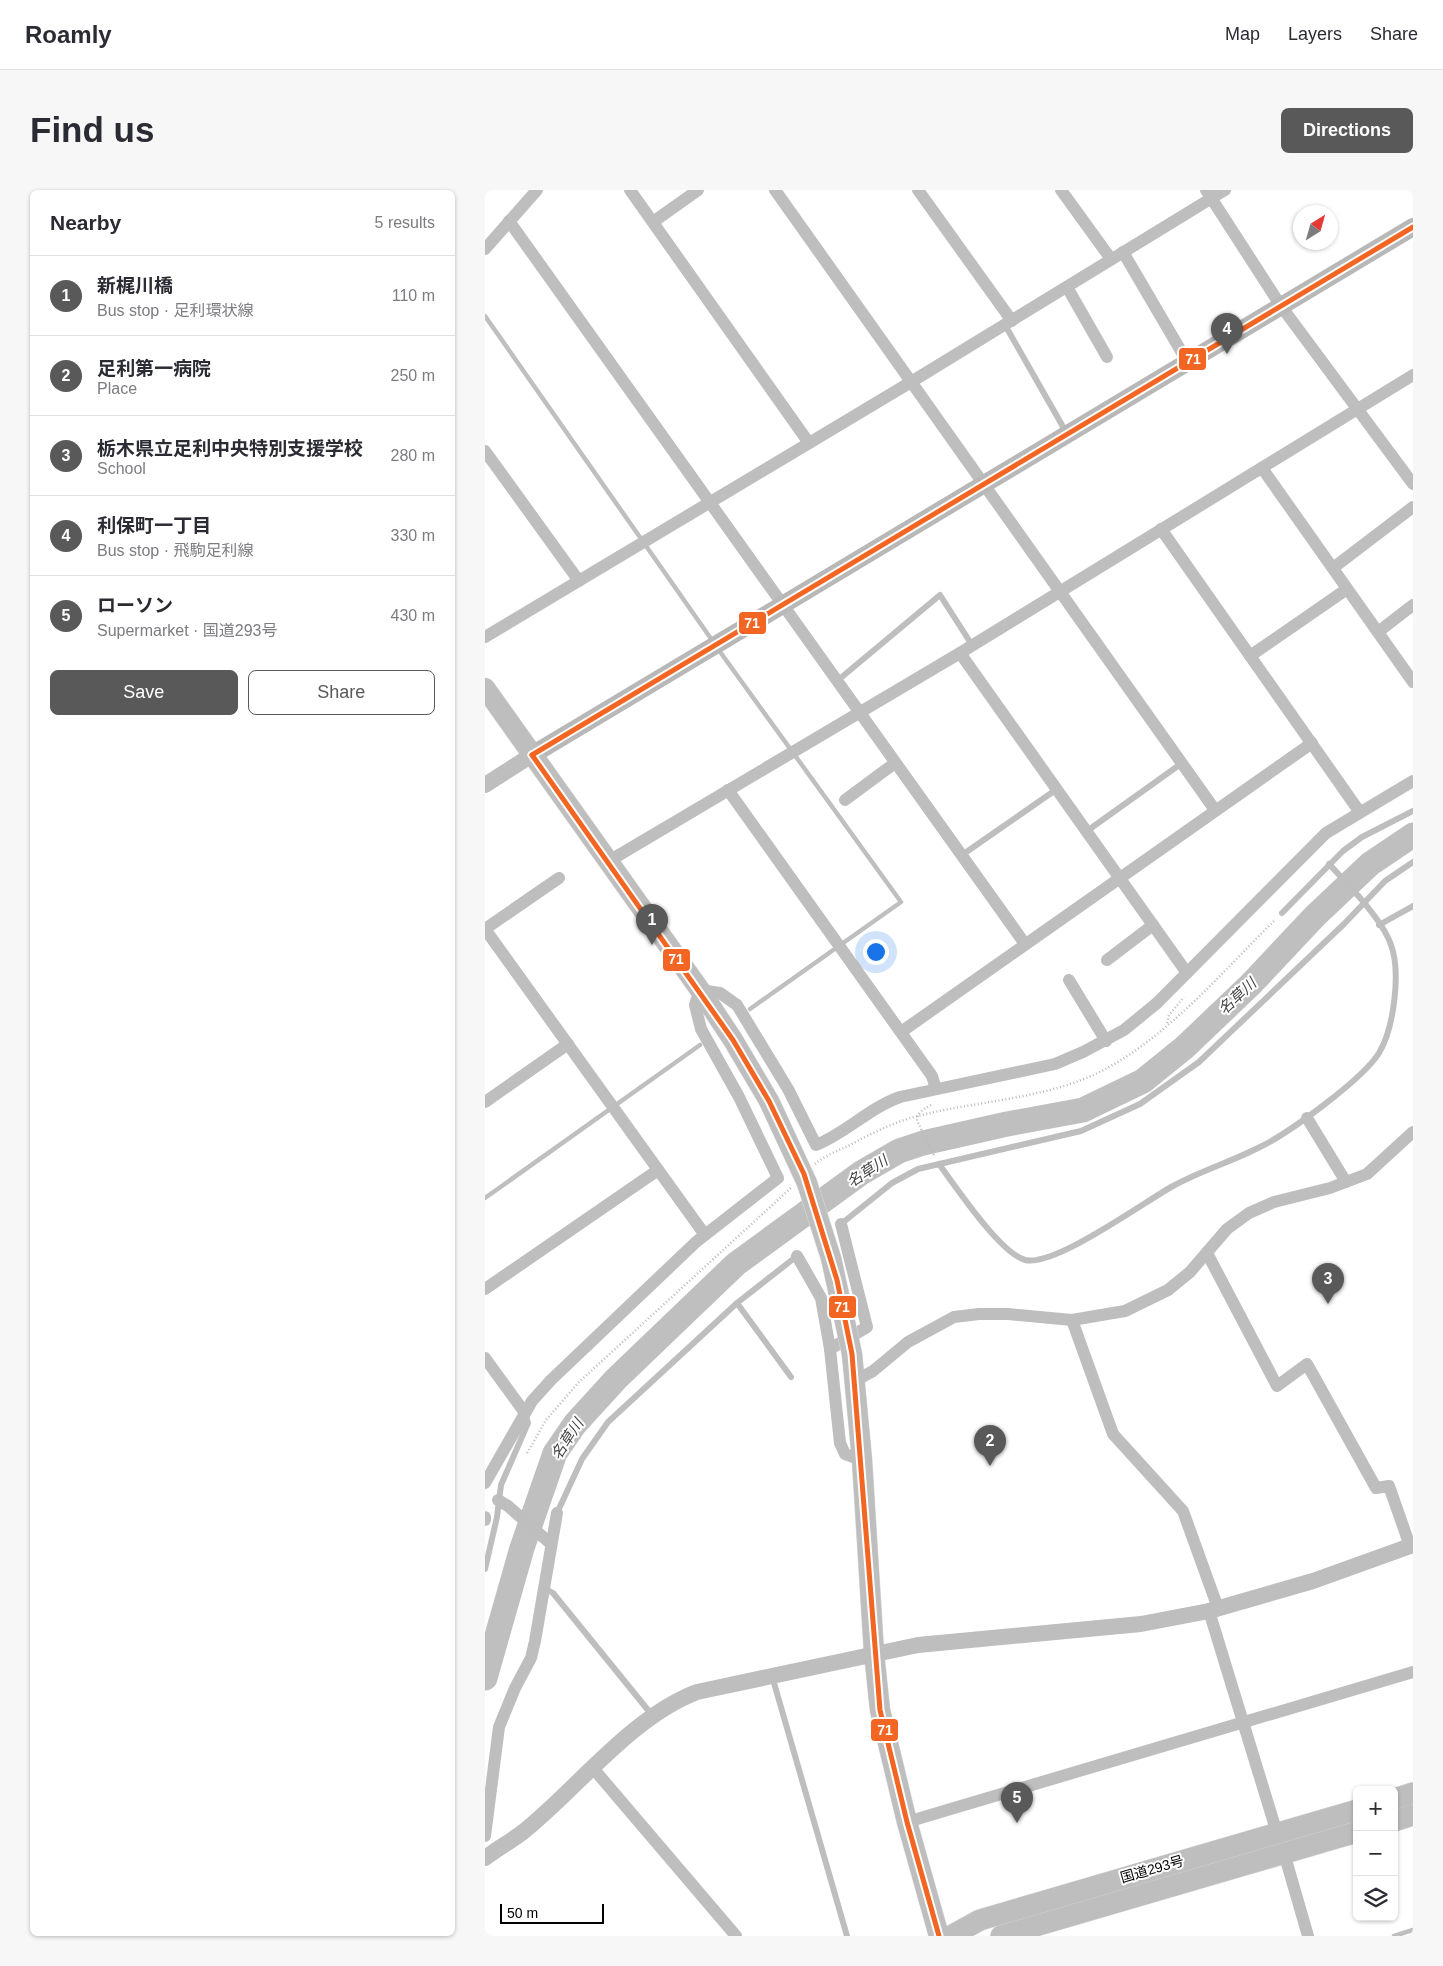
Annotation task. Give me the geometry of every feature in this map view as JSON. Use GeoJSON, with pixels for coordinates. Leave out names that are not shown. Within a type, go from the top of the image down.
{"type":"FeatureCollection","features":[{"type":"Feature","properties":{"kind":"highway"},"geometry":{"type":"LineString","coordinates":[[1398,1798],[1413,1793]]}},
{"type":"Feature","properties":{"kind":"highway","name":"国道293号"},"geometry":{"type":"LineString","coordinates":[[1001,1936],[1280,1843],[1353,1812]]}},
{"type":"Feature","properties":{"kind":"highway"},"geometry":{"type":"LineString","coordinates":[[1398,1820],[1413,1815]]}},
{"type":"Feature","properties":{"kind":"highway","name":"国道293号"},"geometry":{"type":"LineString","coordinates":[[951,1936],[980,1920],[1280,1843],[1353,1833]]}},
{"type":"Feature","properties":{"kind":"main road"},"geometry":{"type":"LineString","coordinates":[[532,755],[1413,227]]}},
{"type":"Feature","properties":{"kind":"main road"},"geometry":{"type":"LineString","coordinates":[[485,688],[701,990],[761,1087],[835,1273],[852,1354],[855,1381],[874,1652],[880,1710],[907,1822],[939,1936]]}},
{"type":"Feature","properties":{"kind":"street"},"geometry":{"type":"LineString","coordinates":[[485,249],[537,190]]}},
{"type":"Feature","properties":{"kind":"street"},"geometry":{"type":"LineString","coordinates":[[631,190],[809,442]]}},
{"type":"Feature","properties":{"kind":"street"},"geometry":{"type":"LineString","coordinates":[[653,222],[698,190]]}},
{"type":"Feature","properties":{"kind":"street"},"geometry":{"type":"LineString","coordinates":[[775,190],[983,486],[1215,810]]}},
{"type":"Feature","properties":{"kind":"street"},"geometry":{"type":"LineString","coordinates":[[917,190],[1009,323]]}},
{"type":"Feature","properties":{"kind":"street"},"geometry":{"type":"LineString","coordinates":[[1061,190],[1117,256],[1187,363]]}},
{"type":"Feature","properties":{"kind":"street"},"geometry":{"type":"LineString","coordinates":[[485,637],[1009,323],[1117,256],[1208,194],[1225,190]]}},
{"type":"Feature","properties":{"kind":"street"},"geometry":{"type":"LineString","coordinates":[[1208,194],[1281,306],[1413,484]]}},
{"type":"Feature","properties":{"kind":"street"},"geometry":{"type":"LineString","coordinates":[[509,221],[1025,944]]}},
{"type":"Feature","properties":{"kind":"street"},"geometry":{"type":"LineString","coordinates":[[1067,286],[1107,357]]}},
{"type":"Feature","properties":{"kind":"street"},"geometry":{"type":"LineString","coordinates":[[609,861],[972,645],[1413,375]]}},
{"type":"Feature","properties":{"kind":"street"},"geometry":{"type":"LineString","coordinates":[[485,451],[579,580]]}},
{"type":"Feature","properties":{"kind":"street"},"geometry":{"type":"LineString","coordinates":[[1262,468],[1413,682]]}},
{"type":"Feature","properties":{"kind":"street"},"geometry":{"type":"LineString","coordinates":[[1333,568],[1413,507]]}},
{"type":"Feature","properties":{"kind":"street"},"geometry":{"type":"LineString","coordinates":[[1161,529],[1359,811]]}},
{"type":"Feature","properties":{"kind":"street"},"geometry":{"type":"LineString","coordinates":[[1250,656],[1347,589]]}},
{"type":"Feature","properties":{"kind":"street"},"geometry":{"type":"LineString","coordinates":[[1378,632],[1413,605]]}},
{"type":"Feature","properties":{"kind":"street"},"geometry":{"type":"LineString","coordinates":[[960,652],[1187,973]]}},
{"type":"Feature","properties":{"kind":"street"},"geometry":{"type":"LineString","coordinates":[[901,1032],[1215,810],[1312,744]]}},
{"type":"Feature","properties":{"kind":"street"},"geometry":{"type":"LineString","coordinates":[[485,785],[532,755]]}},
{"type":"Feature","properties":{"kind":"street"},"geometry":{"type":"LineString","coordinates":[[845,800],[895,763]]}},
{"type":"Feature","properties":{"kind":"street"},"geometry":{"type":"LineString","coordinates":[[485,1483],[525,1413],[545,1387],[585,1346],[705,1235],[778,1178],[739,1097],[701,1029],[695,1004],[701,990],[720,993],[737,1005],[788,1088],[816,1145],[829,1140],[885,1102],[936,1089],[1034,1070],[1062,1061],[1106,1041],[1139,1019],[1326,833],[1359,811],[1413,781]]}},
{"type":"Feature","properties":{"kind":"street"},"geometry":{"type":"LineString","coordinates":[[727,790],[932,1076],[936,1089]]}},
{"type":"Feature","properties":{"kind":"street"},"geometry":{"type":"LineString","coordinates":[[559,878],[485,929],[705,1235]]}},
{"type":"Feature","properties":{"kind":"street"},"geometry":{"type":"LineString","coordinates":[[1107,960],[1153,926]]}},
{"type":"Feature","properties":{"kind":"street"},"geometry":{"type":"LineString","coordinates":[[1069,980],[1106,1041]]}},
{"type":"Feature","properties":{"kind":"street"},"geometry":{"type":"LineString","coordinates":[[485,1102],[568,1044]]}},
{"type":"Feature","properties":{"kind":"street"},"geometry":{"type":"LineString","coordinates":[[1307,1118],[1346,1182]]}},
{"type":"Feature","properties":{"kind":"street"},"geometry":{"type":"LineString","coordinates":[[855,1381],[873,1371],[908,1342],[954,1317],[979,1314],[1008,1314],[1072,1320],[1125,1311],[1167,1290],[1190,1272],[1227,1229],[1249,1213],[1275,1202],[1346,1182],[1367,1174],[1413,1132]]}},
{"type":"Feature","properties":{"kind":"street"},"geometry":{"type":"LineString","coordinates":[[485,1289],[658,1170]]}},
{"type":"Feature","properties":{"kind":"street"},"geometry":{"type":"LineString","coordinates":[[829,1349],[867,1327],[841,1224]]}},
{"type":"Feature","properties":{"kind":"street"},"geometry":{"type":"LineString","coordinates":[[485,1858],[523,1832],[592,1767],[653,1716],[675,1702],[697,1692],[874,1652],[918,1645],[1141,1624],[1214,1610],[1313,1582],[1412,1545],[1389,1486],[1376,1488],[1307,1364],[1277,1386],[1207,1253]]}},
{"type":"Feature","properties":{"kind":"street"},"geometry":{"type":"LineString","coordinates":[[797,1256],[821,1298],[840,1443],[845,1454],[862,1460]]}},
{"type":"Feature","properties":{"kind":"street"},"geometry":{"type":"LineString","coordinates":[[1072,1320],[1113,1434],[1183,1511],[1214,1610],[1244,1721],[1308,1936]]}},
{"type":"Feature","properties":{"kind":"street"},"geometry":{"type":"LineString","coordinates":[[485,1358],[525,1413]]}},
{"type":"Feature","properties":{"kind":"street"},"geometry":{"type":"LineString","coordinates":[[503,1503],[548,1542]]}},
{"type":"Feature","properties":{"kind":"street"},"geometry":{"type":"LineString","coordinates":[[485,1836],[499,1727],[515,1688],[531,1658],[543,1588],[548,1542],[557,1513]]}},
{"type":"Feature","properties":{"kind":"street"},"geometry":{"type":"LineString","coordinates":[[907,1822],[1413,1672]]}},
{"type":"Feature","properties":{"kind":"street"},"geometry":{"type":"LineString","coordinates":[[592,1767],[736,1936]]}},
{"type":"Feature","properties":{"kind":"lane"},"geometry":{"type":"LineString","coordinates":[[1009,323],[1068,434]]}},
{"type":"Feature","properties":{"kind":"lane"},"geometry":{"type":"LineString","coordinates":[[837,682],[939,595],[972,645]]}},
{"type":"Feature","properties":{"kind":"lane"},"geometry":{"type":"LineString","coordinates":[[1087,831],[1182,762]]}},
{"type":"Feature","properties":{"kind":"lane"},"geometry":{"type":"LineString","coordinates":[[961,855],[1057,788]]}},
{"type":"Feature","properties":{"kind":"lane"},"geometry":{"type":"LineString","coordinates":[[1281,913],[1329,864],[1362,837],[1413,811]]}},
{"type":"Feature","properties":{"kind":"lane"},"geometry":{"type":"LineString","coordinates":[[841,1224],[892,1183],[906,1174],[930,1164],[1081,1131],[1139,1104],[1199,1062],[1385,881],[1413,862]]}},
{"type":"Feature","properties":{"kind":"lane"},"geometry":{"type":"LineString","coordinates":[[938,1162],[1006,1248],[1024,1260],[1036,1261],[1089,1238],[1193,1175],[1262,1147],[1307,1118],[1355,1077],[1380,1051],[1394,1006],[1395,978],[1392,945],[1363,902],[1329,864]]}},
{"type":"Feature","properties":{"kind":"lane"},"geometry":{"type":"LineString","coordinates":[[1379,925],[1413,906]]}},
{"type":"Feature","properties":{"kind":"lane"},"geometry":{"type":"LineString","coordinates":[[557,1513],[582,1459],[607,1422],[737,1303],[797,1256]]}},
{"type":"Feature","properties":{"kind":"lane"},"geometry":{"type":"LineString","coordinates":[[737,1303],[791,1377]]}},
{"type":"Feature","properties":{"kind":"lane"},"geometry":{"type":"LineString","coordinates":[[485,1569],[497,1517],[503,1503],[501,1485],[528,1423],[525,1413]]}},
{"type":"Feature","properties":{"kind":"lane"},"geometry":{"type":"LineString","coordinates":[[543,1588],[553,1593],[653,1716]]}},
{"type":"Feature","properties":{"kind":"lane"},"geometry":{"type":"LineString","coordinates":[[772,1675],[847,1936]]}},
{"type":"Feature","properties":{"kind":"path"},"geometry":{"type":"LineString","coordinates":[[917,1116],[917,1121],[938,1162]]}},
{"type":"Feature","properties":{"kind":"path"},"geometry":{"type":"LineString","coordinates":[[527,1454],[546,1420],[579,1382],[801,1184]]}},
{"type":"Feature","properties":{"kind":"waterway"},"geometry":{"type":"LineString","coordinates":[[485,316],[714,643]]}},
{"type":"Feature","properties":{"kind":"waterway"},"geometry":{"type":"LineString","coordinates":[[718,649],[901,902],[750,1009]]}},
{"type":"Feature","properties":{"kind":"waterway","name":"名草川"},"geometry":{"type":"LineString","coordinates":[[485,1678],[522,1548],[555,1453],[575,1424],[616,1379],[736,1264],[861,1173],[899,1151],[923,1143],[1007,1124],[1083,1110],[1143,1081],[1185,1047],[1251,984],[1315,916],[1370,864],[1413,835]]}},
{"type":"Feature","properties":{"kind":"waterway"},"geometry":{"type":"LineString","coordinates":[[485,1198],[700,1045]]}},
{"type":"Feature","properties":{"kind":"waterway"},"geometry":{"type":"LineString","coordinates":[[1394,1936],[1413,1930]]}},
{"type":"Feature","properties":{"kind":"transit line","name":"71"},"geometry":{"type":"LineString","coordinates":[[532,755],[1413,227]]}},
{"type":"Feature","properties":{"kind":"transit line","name":"71"},"geometry":{"type":"LineString","coordinates":[[532,755],[733,1040],[769,1101],[804,1174],[837,1280],[852,1354],[880,1710],[907,1822],[939,1936]]}},
{"type":"Feature","properties":{"kind":"place","name":"利保町一丁目"},"geometry":{"type":"Point","coordinates":[1227,354]}},
{"type":"Feature","properties":{"kind":"place","name":"新梶川橋"},"geometry":{"type":"Point","coordinates":[652,945]}},
{"type":"Feature","properties":{"kind":"place","name":"栃木県立足利中央特別支援学校"},"geometry":{"type":"Point","coordinates":[1328,1304]}},
{"type":"Feature","properties":{"kind":"place","name":"足利第一病院"},"geometry":{"type":"Point","coordinates":[990,1466]}},
{"type":"Feature","properties":{"kind":"place","name":"ローソン"},"geometry":{"type":"Point","coordinates":[1017,1823]}}]}
